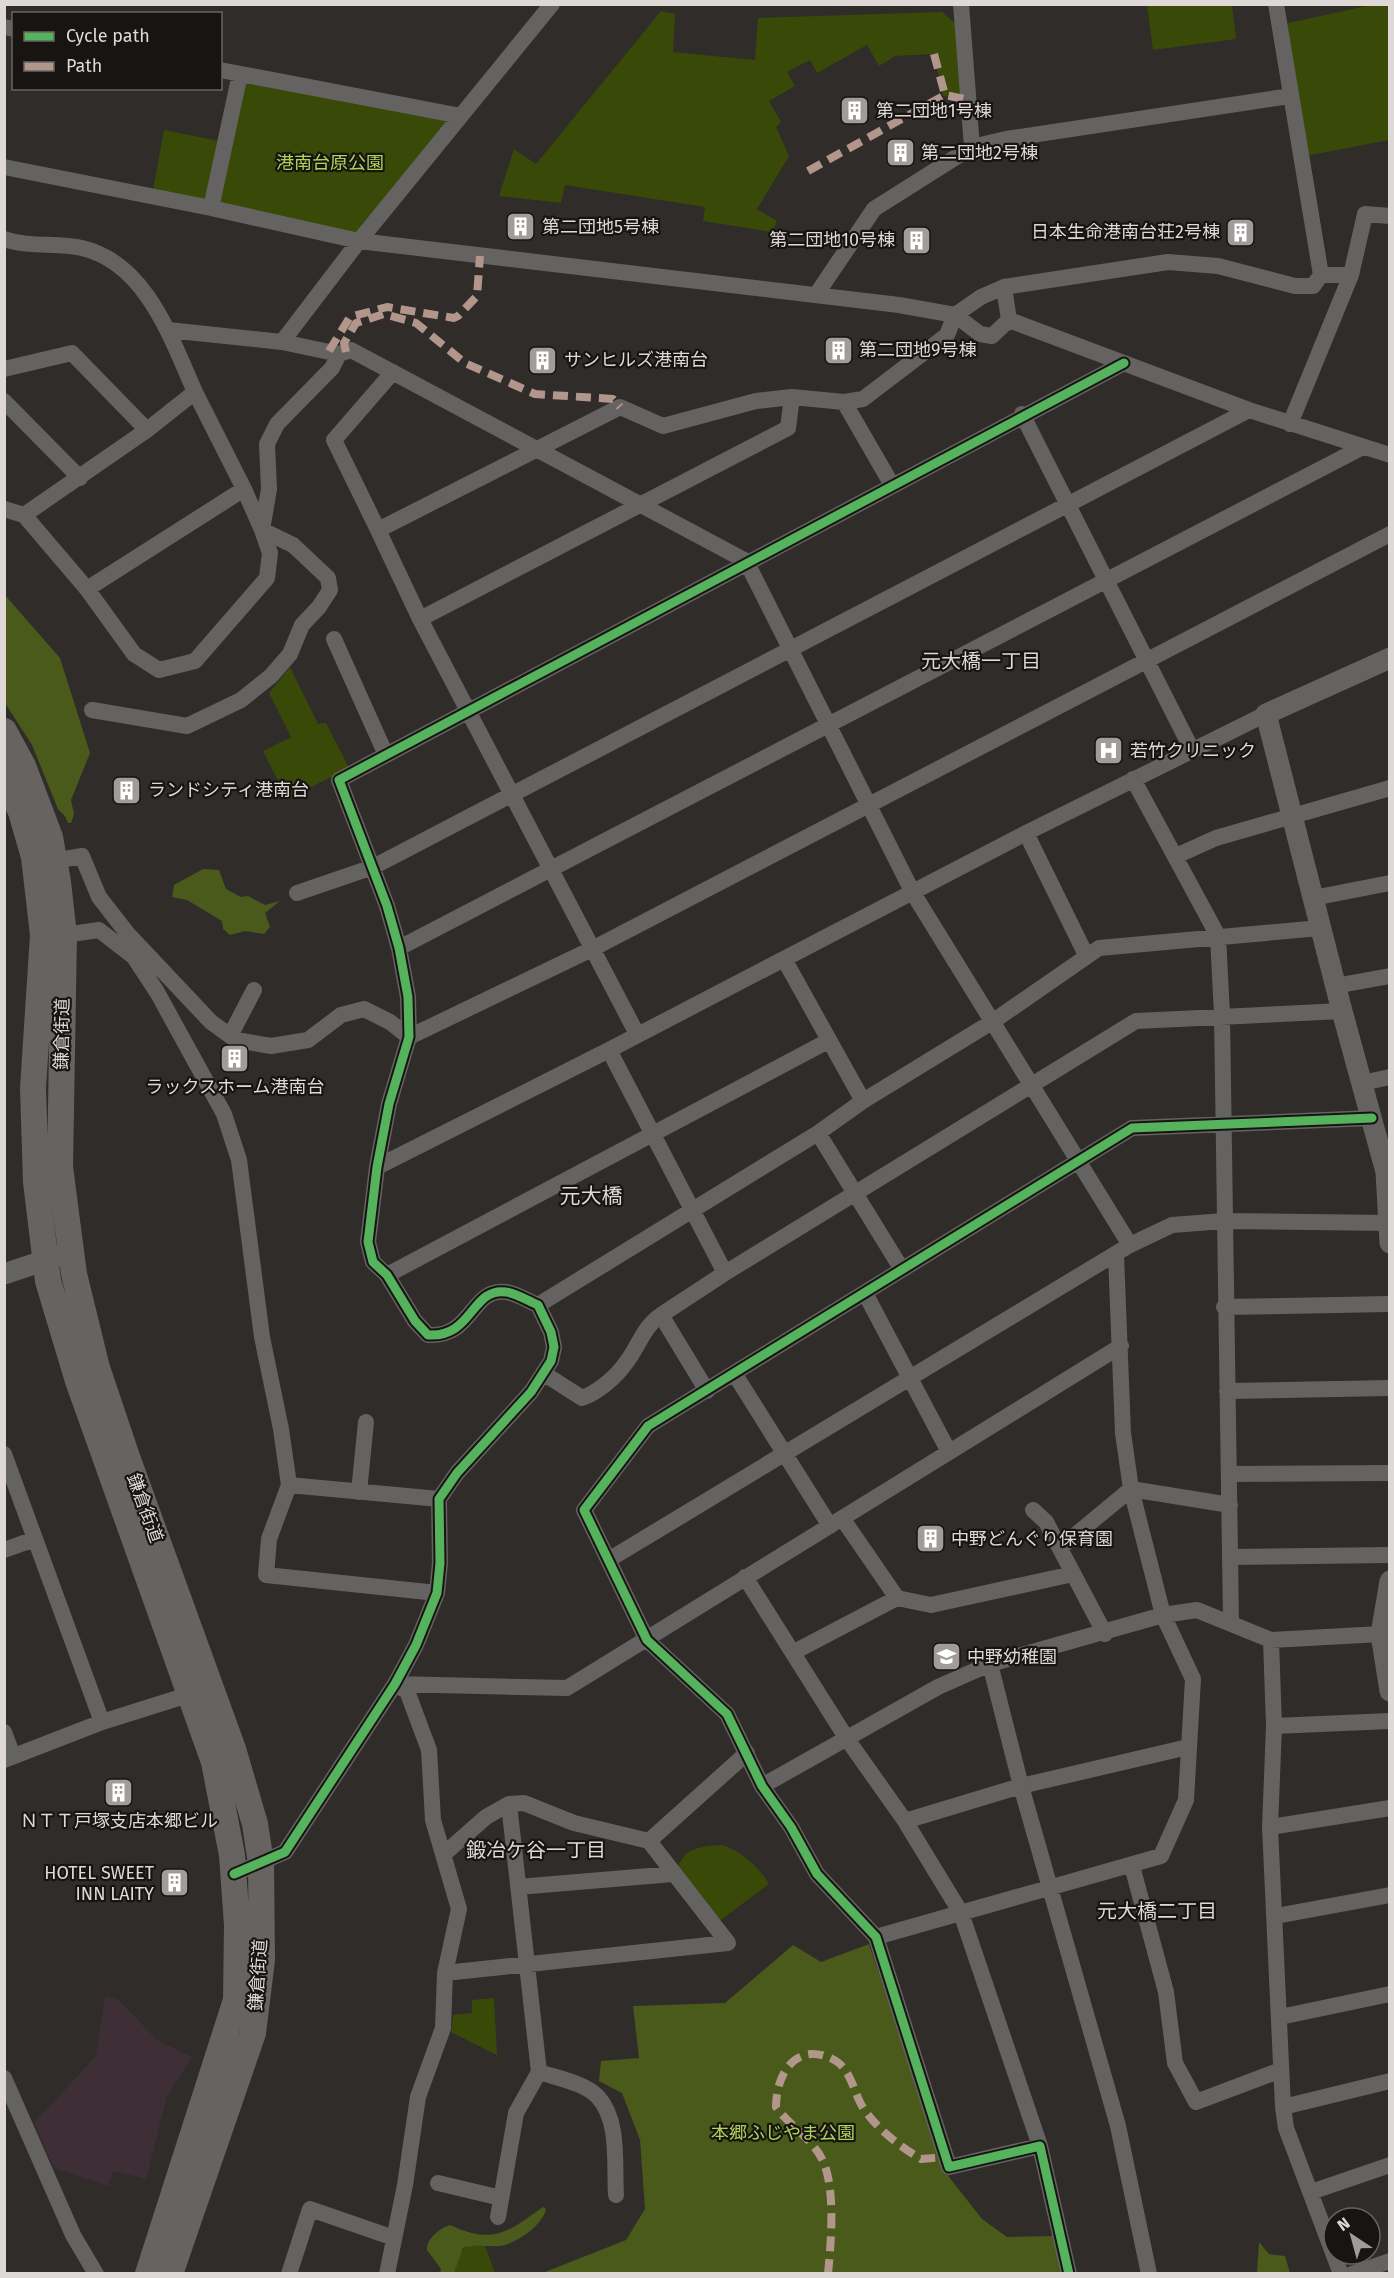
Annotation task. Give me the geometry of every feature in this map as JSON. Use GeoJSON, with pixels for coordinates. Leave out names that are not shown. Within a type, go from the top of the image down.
{"type":"FeatureCollection","features":[{"type":"Feature","properties":{"kind":"main road","name":"鎌倉街道"},"geometry":{"type":"LineString","coordinates":[[4,731],[36,798],[50,837],[64,935],[60,1167],[70,1252],[97,1368],[233,1749],[255,1824],[261,1863],[262,1960],[253,2033],[170,2274]]}},
{"type":"Feature","properties":{"kind":"main road","name":"鎌倉街道"},"geometry":{"type":"LineString","coordinates":[[4,774],[21,812],[34,857],[43,935],[33,1088],[36,1182],[48,1281],[78,1381],[214,1762],[229,1828],[234,1874],[237,1925],[236,2000],[148,2274]]}},
{"type":"Feature","properties":{"kind":"street"},"geometry":{"type":"LineString","coordinates":[[282,342],[359,242],[552,4]]}},
{"type":"Feature","properties":{"kind":"street"},"geometry":{"type":"LineString","coordinates":[[961,4],[972,147]]}},
{"type":"Feature","properties":{"kind":"street"},"geometry":{"type":"LineString","coordinates":[[378,530],[620,407],[663,426],[756,400],[792,397],[844,402],[863,399],[946,335],[955,315],[981,297],[1004,287],[1168,262],[1218,266],[1295,286],[1313,286],[1321,275],[1276,4]]}},
{"type":"Feature","properties":{"kind":"street"},"geometry":{"type":"LineString","coordinates":[[222,70],[461,116]]}},
{"type":"Feature","properties":{"kind":"street"},"geometry":{"type":"LineString","coordinates":[[211,208],[240,74]]}},
{"type":"Feature","properties":{"kind":"street"},"geometry":{"type":"LineString","coordinates":[[816,295],[874,209],[972,147],[1006,139],[1290,96]]}},
{"type":"Feature","properties":{"kind":"street"},"geometry":{"type":"LineString","coordinates":[[4,167],[211,208],[359,242],[898,304],[955,315],[980,334],[992,336],[1010,320]]}},
{"type":"Feature","properties":{"kind":"street"},"geometry":{"type":"LineString","coordinates":[[1290,424],[1350,275],[1365,214],[1389,216]]}},
{"type":"Feature","properties":{"kind":"street"},"geometry":{"type":"LineString","coordinates":[[4,238],[16,243],[80,247],[106,255],[143,291],[168,330],[195,392],[262,530],[270,553],[267,578],[195,661],[159,670],[134,654],[87,589],[24,515],[4,509]]}},
{"type":"Feature","properties":{"kind":"street"},"geometry":{"type":"LineString","coordinates":[[1321,275],[1350,275]]}},
{"type":"Feature","properties":{"kind":"street"},"geometry":{"type":"LineString","coordinates":[[1004,287],[1010,320]]}},
{"type":"Feature","properties":{"kind":"street"},"geometry":{"type":"LineString","coordinates":[[1010,320],[1249,410],[1363,447],[1388,450]]}},
{"type":"Feature","properties":{"kind":"street"},"geometry":{"type":"LineString","coordinates":[[168,330],[282,342],[339,354],[351,350],[746,561],[831,725],[913,893],[1077,1161],[1123,1250],[1121,1346],[1123,1433],[1131,1489],[1163,1615],[1193,1679],[1186,1800],[1161,1856],[876,1937]]}},
{"type":"Feature","properties":{"kind":"street"},"geometry":{"type":"LineString","coordinates":[[4,369],[72,353],[147,430]]}},
{"type":"Feature","properties":{"kind":"street"},"geometry":{"type":"LineString","coordinates":[[262,530],[269,489],[267,444],[277,424],[332,368],[339,354]]}},
{"type":"Feature","properties":{"kind":"street"},"geometry":{"type":"LineString","coordinates":[[234,1874],[285,1852],[395,1684],[416,1645],[437,1593],[440,1563],[439,1499],[457,1473],[531,1392],[551,1361],[554,1347],[551,1332],[538,1305],[507,1292],[486,1296],[455,1330],[443,1336],[428,1335],[415,1321],[387,1275],[373,1262],[368,1242],[377,1167],[389,1104],[409,1037],[408,997],[399,948],[373,867],[339,780],[1022,414],[1124,363]]}},
{"type":"Feature","properties":{"kind":"street"},"geometry":{"type":"LineString","coordinates":[[393,372],[334,440],[420,619],[637,1034]]}},
{"type":"Feature","properties":{"kind":"street"},"geometry":{"type":"LineString","coordinates":[[24,515],[147,430],[195,392]]}},
{"type":"Feature","properties":{"kind":"street"},"geometry":{"type":"LineString","coordinates":[[420,619],[788,428],[792,397]]}},
{"type":"Feature","properties":{"kind":"street"},"geometry":{"type":"LineString","coordinates":[[4,401],[80,478]]}},
{"type":"Feature","properties":{"kind":"street"},"geometry":{"type":"LineString","coordinates":[[844,402],[892,485]]}},
{"type":"Feature","properties":{"kind":"street"},"geometry":{"type":"LineString","coordinates":[[297,892],[373,867],[1249,410]]}},
{"type":"Feature","properties":{"kind":"street"},"geometry":{"type":"LineString","coordinates":[[1022,414],[1070,504],[1146,662],[1192,750]]}},
{"type":"Feature","properties":{"kind":"street"},"geometry":{"type":"LineString","coordinates":[[399,948],[552,871],[1363,447]]}},
{"type":"Feature","properties":{"kind":"street"},"geometry":{"type":"LineString","coordinates":[[87,589],[244,489]]}},
{"type":"Feature","properties":{"kind":"street"},"geometry":{"type":"LineString","coordinates":[[92,710],[187,726],[241,700],[271,676],[290,654],[302,625],[330,590],[328,578],[292,545],[262,530]]}},
{"type":"Feature","properties":{"kind":"street"},"geometry":{"type":"LineString","coordinates":[[409,1037],[592,949],[1389,534]]}},
{"type":"Feature","properties":{"kind":"street"},"geometry":{"type":"LineString","coordinates":[[334,639],[386,754]]}},
{"type":"Feature","properties":{"kind":"street"},"geometry":{"type":"LineString","coordinates":[[377,1167],[609,1050],[1133,779],[1266,714],[1389,658]]}},
{"type":"Feature","properties":{"kind":"street"},"geometry":{"type":"LineString","coordinates":[[1266,714],[1341,1011],[1388,1172],[1389,1243]]}},
{"type":"Feature","properties":{"kind":"street"},"geometry":{"type":"LineString","coordinates":[[1133,779],[1218,936],[1222,1015],[1224,1307],[1230,1474],[1231,1622]]}},
{"type":"Feature","properties":{"kind":"street"},"geometry":{"type":"LineString","coordinates":[[1176,856],[1216,838],[1389,788]]}},
{"type":"Feature","properties":{"kind":"street"},"geometry":{"type":"LineString","coordinates":[[1026,833],[1086,956]]}},
{"type":"Feature","properties":{"kind":"street"},"geometry":{"type":"LineString","coordinates":[[54,861],[82,856],[99,897],[163,1002],[225,1114],[240,1160],[262,1337],[281,1429],[289,1485],[269,1539],[267,1575],[437,1593]]}},
{"type":"Feature","properties":{"kind":"street"},"geometry":{"type":"LineString","coordinates":[[1313,898],[1389,883]]}},
{"type":"Feature","properties":{"kind":"street"},"geometry":{"type":"LineString","coordinates":[[538,1305],[818,1133],[863,1101],[992,1022],[1099,948],[1320,928]]}},
{"type":"Feature","properties":{"kind":"street"},"geometry":{"type":"LineString","coordinates":[[64,935],[99,930],[122,937],[211,1022],[236,1040],[271,1046],[308,1040],[341,1015],[364,1009],[390,1022],[409,1037]]}},
{"type":"Feature","properties":{"kind":"street"},"geometry":{"type":"LineString","coordinates":[[784,959],[863,1101]]}},
{"type":"Feature","properties":{"kind":"street"},"geometry":{"type":"LineString","coordinates":[[1335,986],[1389,976]]}},
{"type":"Feature","properties":{"kind":"street"},"geometry":{"type":"LineString","coordinates":[[230,1036],[254,990]]}},
{"type":"Feature","properties":{"kind":"street"},"geometry":{"type":"LineString","coordinates":[[543,1373],[582,1398],[590,1395],[626,1364],[639,1337],[661,1315],[724,1273],[1136,1021],[1222,1015],[1341,1011]]}},
{"type":"Feature","properties":{"kind":"street"},"geometry":{"type":"LineString","coordinates":[[387,1275],[828,1041]]}},
{"type":"Feature","properties":{"kind":"street"},"geometry":{"type":"LineString","coordinates":[[609,1050],[724,1273]]}},
{"type":"Feature","properties":{"kind":"street"},"geometry":{"type":"LineString","coordinates":[[1362,1083],[1389,1077]]}},
{"type":"Feature","properties":{"kind":"street"},"geometry":{"type":"LineString","coordinates":[[1040,2146],[949,2167],[876,1937],[817,1874],[791,1827],[762,1786],[727,1714],[647,1640],[585,1510],[648,1425],[707,1391],[1132,1128],[1372,1118]]}},
{"type":"Feature","properties":{"kind":"street"},"geometry":{"type":"LineString","coordinates":[[818,1133],[901,1269]]}},
{"type":"Feature","properties":{"kind":"street"},"geometry":{"type":"LineString","coordinates":[[610,1559],[1123,1250],[1172,1225],[1224,1221],[1389,1223]]}},
{"type":"Feature","properties":{"kind":"street"},"geometry":{"type":"LineString","coordinates":[[4,1274],[70,1252]]}},
{"type":"Feature","properties":{"kind":"street"},"geometry":{"type":"LineString","coordinates":[[865,1293],[912,1378],[949,1452]]}},
{"type":"Feature","properties":{"kind":"street"},"geometry":{"type":"LineString","coordinates":[[1224,1307],[1389,1304]]}},
{"type":"Feature","properties":{"kind":"street"},"geometry":{"type":"LineString","coordinates":[[661,1315],[707,1391]]}},
{"type":"Feature","properties":{"kind":"street"},"geometry":{"type":"LineString","coordinates":[[395,1684],[567,1688],[1121,1346]]}},
{"type":"Feature","properties":{"kind":"street"},"geometry":{"type":"LineString","coordinates":[[735,1373],[784,1454],[897,1598]]}},
{"type":"Feature","properties":{"kind":"street"},"geometry":{"type":"LineString","coordinates":[[1227,1391],[1389,1388]]}},
{"type":"Feature","properties":{"kind":"street"},"geometry":{"type":"LineString","coordinates":[[359,1492],[366,1422]]}},
{"type":"Feature","properties":{"kind":"street"},"geometry":{"type":"LineString","coordinates":[[4,1454],[102,1722]]}},
{"type":"Feature","properties":{"kind":"street"},"geometry":{"type":"LineString","coordinates":[[1230,1474],[1389,1473]]}},
{"type":"Feature","properties":{"kind":"street"},"geometry":{"type":"LineString","coordinates":[[289,1485],[439,1499]]}},
{"type":"Feature","properties":{"kind":"street"},"geometry":{"type":"LineString","coordinates":[[1060,1547],[1131,1489],[1230,1505]]}},
{"type":"Feature","properties":{"kind":"street"},"geometry":{"type":"LineString","coordinates":[[1033,1510],[1046,1522],[1105,1634]]}},
{"type":"Feature","properties":{"kind":"street"},"geometry":{"type":"LineString","coordinates":[[4,1550],[35,1539]]}},
{"type":"Feature","properties":{"kind":"street"},"geometry":{"type":"LineString","coordinates":[[1231,1557],[1389,1555]]}},
{"type":"Feature","properties":{"kind":"street"},"geometry":{"type":"LineString","coordinates":[[795,1652],[897,1598],[931,1605],[1073,1574]]}},
{"type":"Feature","properties":{"kind":"street"},"geometry":{"type":"LineString","coordinates":[[745,1577],[795,1652],[847,1739],[905,1821],[961,1913],[1040,2146],[1069,2274]]}},
{"type":"Feature","properties":{"kind":"street"},"geometry":{"type":"LineString","coordinates":[[1389,1581],[1381,1634],[1388,1663],[1389,1691]]}},
{"type":"Feature","properties":{"kind":"street"},"geometry":{"type":"LineString","coordinates":[[762,1786],[938,1687],[990,1664],[1105,1634],[1163,1615],[1197,1610],[1271,1640],[1381,1634]]}},
{"type":"Feature","properties":{"kind":"street"},"geometry":{"type":"LineString","coordinates":[[1271,1640],[1274,1726],[1270,1827],[1276,1916],[1283,2107],[1286,2128],[1341,2274]]}},
{"type":"Feature","properties":{"kind":"street"},"geometry":{"type":"LineString","coordinates":[[990,1664],[1021,1786],[1118,2126],[1149,2274]]}},
{"type":"Feature","properties":{"kind":"street"},"geometry":{"type":"LineString","coordinates":[[387,2274],[418,2097],[443,2028],[445,1973],[459,1910],[433,1820],[429,1750],[407,1691],[395,1684]]}},
{"type":"Feature","properties":{"kind":"street"},"geometry":{"type":"LineString","coordinates":[[4,1732],[9,1758],[102,1722],[191,1694]]}},
{"type":"Feature","properties":{"kind":"street"},"geometry":{"type":"LineString","coordinates":[[1274,1726],[1389,1721]]}},
{"type":"Feature","properties":{"kind":"street"},"geometry":{"type":"LineString","coordinates":[[905,1821],[1021,1786],[1188,1747]]}},
{"type":"Feature","properties":{"kind":"street"},"geometry":{"type":"LineString","coordinates":[[649,1841],[747,1753]]}},
{"type":"Feature","properties":{"kind":"street"},"geometry":{"type":"LineString","coordinates":[[444,1854],[486,1817],[509,1804],[524,1803],[574,1822],[649,1841],[728,1943],[445,1973]]}},
{"type":"Feature","properties":{"kind":"street"},"geometry":{"type":"LineString","coordinates":[[498,2217],[516,2113],[539,2072],[509,1804]]}},
{"type":"Feature","properties":{"kind":"street"},"geometry":{"type":"LineString","coordinates":[[1270,1827],[1389,1808]]}},
{"type":"Feature","properties":{"kind":"street"},"geometry":{"type":"LineString","coordinates":[[1132,1866],[1166,1992],[1175,2063],[1196,2102],[1281,2070]]}},
{"type":"Feature","properties":{"kind":"street"},"geometry":{"type":"LineString","coordinates":[[518,1887],[673,1874]]}},
{"type":"Feature","properties":{"kind":"street"},"geometry":{"type":"LineString","coordinates":[[1276,1916],[1389,1895]]}},
{"type":"Feature","properties":{"kind":"street"},"geometry":{"type":"LineString","coordinates":[[1280,2017],[1389,1994]]}},
{"type":"Feature","properties":{"kind":"street"},"geometry":{"type":"LineString","coordinates":[[539,2072],[575,2084],[597,2096],[610,2116],[616,2195]]}},
{"type":"Feature","properties":{"kind":"street"},"geometry":{"type":"LineString","coordinates":[[4,2078],[73,2235],[96,2274]]}},
{"type":"Feature","properties":{"kind":"street"},"geometry":{"type":"LineString","coordinates":[[1283,2107],[1389,2081]]}},
{"type":"Feature","properties":{"kind":"street"},"geometry":{"type":"LineString","coordinates":[[1311,2192],[1389,2165]]}},
{"type":"Feature","properties":{"kind":"street"},"geometry":{"type":"LineString","coordinates":[[438,2183],[501,2198]]}},
{"type":"Feature","properties":{"kind":"street"},"geometry":{"type":"LineString","coordinates":[[289,2274],[310,2210],[394,2238]]}},
{"type":"Feature","properties":{"kind":"street"},"geometry":{"type":"LineString","coordinates":[[1352,2274],[1389,2261]]}},
{"type":"Feature","properties":{"kind":"shaded area"},"geometry":{"type":"Polygon","coordinates":[[[105,1996],[119,2000],[157,2040],[192,2057],[167,2096],[146,2179],[113,2171],[108,2186],[54,2168],[34,2123],[96,2056],[105,1996]]]}},
{"type":"Feature","properties":{"kind":"green space"},"geometry":{"type":"Polygon","coordinates":[[[1147,5],[1232,5],[1236,39],[1153,50],[1147,5]]]}},
{"type":"Feature","properties":{"kind":"green space"},"geometry":{"type":"Polygon","coordinates":[[[1371,5],[1389,5],[1389,140],[1301,157],[1279,25],[1371,5]]]}},
{"type":"Feature","properties":{"kind":"green space"},"geometry":{"type":"Polygon","coordinates":[[[661,11],[675,14],[673,52],[755,60],[758,18],[942,12],[963,30],[969,100],[943,96],[934,54],[895,56],[879,66],[867,45],[817,73],[810,60],[787,72],[795,86],[769,101],[781,122],[776,127],[789,156],[757,209],[777,221],[772,232],[703,221],[705,207],[565,185],[561,203],[499,196],[514,149],[536,164],[661,11]]]}},
{"type":"Feature","properties":{"kind":"green space","name":"港南台原公園"},"geometry":{"type":"Polygon","coordinates":[[[240,74],[461,116],[359,241],[152,196],[164,130],[224,142],[240,74]]]}},
{"type":"Feature","properties":{"kind":"green space"},"geometry":{"type":"Polygon","coordinates":[[[4,594],[60,658],[90,753],[71,800],[74,814],[71,823],[68,823],[58,809],[32,745],[5,703],[4,594]]]}},
{"type":"Feature","properties":{"kind":"green space"},"geometry":{"type":"Polygon","coordinates":[[[290,667],[318,724],[326,723],[349,768],[287,799],[263,751],[291,737],[269,693],[290,667]]]}},
{"type":"Feature","properties":{"kind":"green space"},"geometry":{"type":"Polygon","coordinates":[[[203,869],[219,870],[226,889],[241,897],[248,896],[265,905],[280,901],[265,913],[270,927],[264,934],[245,931],[230,935],[223,929],[222,921],[187,900],[172,897],[174,885],[203,869]]]}},
{"type":"Feature","properties":{"kind":"green space"},"geometry":{"type":"Polygon","coordinates":[[[722,1845],[749,1860],[769,1884],[714,1925],[678,1867],[685,1855],[696,1849],[722,1845]]]}},
{"type":"Feature","properties":{"kind":"green space","name":"本郷ふじやま公園"},"geometry":{"type":"Polygon","coordinates":[[[869,1944],[949,2177],[982,2219],[1007,2237],[1060,2236],[1069,2274],[540,2274],[626,2240],[645,2209],[640,2140],[622,2093],[599,2081],[601,2061],[639,2058],[633,2006],[725,2003],[793,1945],[821,1962],[869,1944]]]}},
{"type":"Feature","properties":{"kind":"green space"},"geometry":{"type":"Polygon","coordinates":[[[494,1998],[497,2055],[451,2032],[453,2015],[472,2013],[472,2000],[494,1998]]]}},
{"type":"Feature","properties":{"kind":"green space"},"geometry":{"type":"Polygon","coordinates":[[[543,2207],[546,2209],[540,2221],[514,2242],[500,2246],[463,2248],[454,2273],[440,2273],[441,2269],[427,2250],[434,2234],[450,2225],[478,2234],[500,2233],[543,2207]]]}},
{"type":"Feature","properties":{"kind":"green space"},"geometry":{"type":"Polygon","coordinates":[[[1259,2242],[1269,2254],[1285,2256],[1290,2273],[1257,2273],[1259,2242]]]}},
{"type":"Feature","properties":{"kind":"green space"},"geometry":{"type":"Polygon","coordinates":[[[469,2246],[485,2246],[495,2273],[454,2274],[456,2261],[462,2251],[469,2246]]]}},
{"type":"Feature","properties":{"kind":"marked path"},"geometry":{"type":"LineString","coordinates":[[934,54],[945,95],[969,100]]}},
{"type":"Feature","properties":{"kind":"marked path"},"geometry":{"type":"LineString","coordinates":[[808,171],[945,95]]}},
{"type":"Feature","properties":{"kind":"marked path"},"geometry":{"type":"LineString","coordinates":[[329,351],[350,317],[387,307],[454,318],[458,316],[477,296],[480,256]]}},
{"type":"Feature","properties":{"kind":"marked path"},"geometry":{"type":"LineString","coordinates":[[346,352],[344,343],[356,323],[384,314],[416,323],[465,363],[535,394],[613,399],[620,407]]}},
{"type":"Feature","properties":{"kind":"marked path"},"geometry":{"type":"LineString","coordinates":[[828,2274],[831,2199],[826,2170],[818,2152],[776,2107],[780,2082],[792,2063],[800,2057],[811,2054],[823,2055],[836,2061],[850,2078],[866,2112],[885,2132],[921,2159],[946,2157]]}},
{"type":"Feature","properties":{"kind":"cycle path"},"geometry":{"type":"LineString","coordinates":[[234,1874],[285,1852],[395,1684],[416,1645],[437,1593],[440,1563],[439,1499],[457,1473],[531,1392],[551,1361],[554,1347],[551,1332],[538,1305],[506,1292],[494,1293],[485,1297],[454,1329],[443,1334],[428,1335],[415,1321],[387,1275],[373,1262],[368,1242],[377,1167],[389,1104],[409,1037],[408,997],[399,948],[387,906],[339,780],[1124,363]]}},
{"type":"Feature","properties":{"kind":"cycle path"},"geometry":{"type":"LineString","coordinates":[[1069,2274],[1040,2146],[949,2167],[876,1937],[817,1874],[791,1827],[762,1786],[727,1714],[647,1640],[584,1510],[648,1426],[1132,1128],[1372,1118]]}},
{"type":"Feature","properties":{"kind":"place","name":"第二団地1号棟"},"geometry":{"type":"Point","coordinates":[855,111]}},
{"type":"Feature","properties":{"kind":"place","name":"第二団地2号棟"},"geometry":{"type":"Point","coordinates":[900,153]}},
{"type":"Feature","properties":{"kind":"place","name":"第二団地5号棟"},"geometry":{"type":"Point","coordinates":[521,227]}},
{"type":"Feature","properties":{"kind":"place","name":"日本生命港南台荘2号棟"},"geometry":{"type":"Point","coordinates":[1241,232]}},
{"type":"Feature","properties":{"kind":"place","name":"第二団地10号棟"},"geometry":{"type":"Point","coordinates":[916,240]}},
{"type":"Feature","properties":{"kind":"place","name":"第二団地9号棟"},"geometry":{"type":"Point","coordinates":[838,350]}},
{"type":"Feature","properties":{"kind":"place","name":"サンヒルズ港南台"},"geometry":{"type":"Point","coordinates":[543,360]}},
{"type":"Feature","properties":{"kind":"place","name":"若竹クリニック"},"geometry":{"type":"Point","coordinates":[1109,751]}},
{"type":"Feature","properties":{"kind":"place","name":"ランドシティ港南台"},"geometry":{"type":"Point","coordinates":[127,790]}},
{"type":"Feature","properties":{"kind":"place","name":"ラックスホーム港南台"},"geometry":{"type":"Point","coordinates":[235,1058]}},
{"type":"Feature","properties":{"kind":"place","name":"中野どんぐり保育園"},"geometry":{"type":"Point","coordinates":[930,1539]}},
{"type":"Feature","properties":{"kind":"place","name":"中野幼稚園"},"geometry":{"type":"Point","coordinates":[946,1657]}},
{"type":"Feature","properties":{"kind":"place","name":"ＮＴＴ戸塚支店本郷ビル"},"geometry":{"type":"Point","coordinates":[119,1792]}},
{"type":"Feature","properties":{"kind":"place","name":"HOTEL SWEET INN LAITY"},"geometry":{"type":"Point","coordinates":[175,1883]}},
{"type":"Feature","properties":{"kind":"district","name":"元大橋一丁目"},"geometry":{"type":"Point","coordinates":[981,661]}},
{"type":"Feature","properties":{"kind":"district","name":"元大橋"},"geometry":{"type":"Point","coordinates":[591,1196]}},
{"type":"Feature","properties":{"kind":"district","name":"鍛冶ケ谷一丁目"},"geometry":{"type":"Point","coordinates":[536,1850]}},
{"type":"Feature","properties":{"kind":"district","name":"元大橋二丁目"},"geometry":{"type":"Point","coordinates":[1157,1911]}}]}
